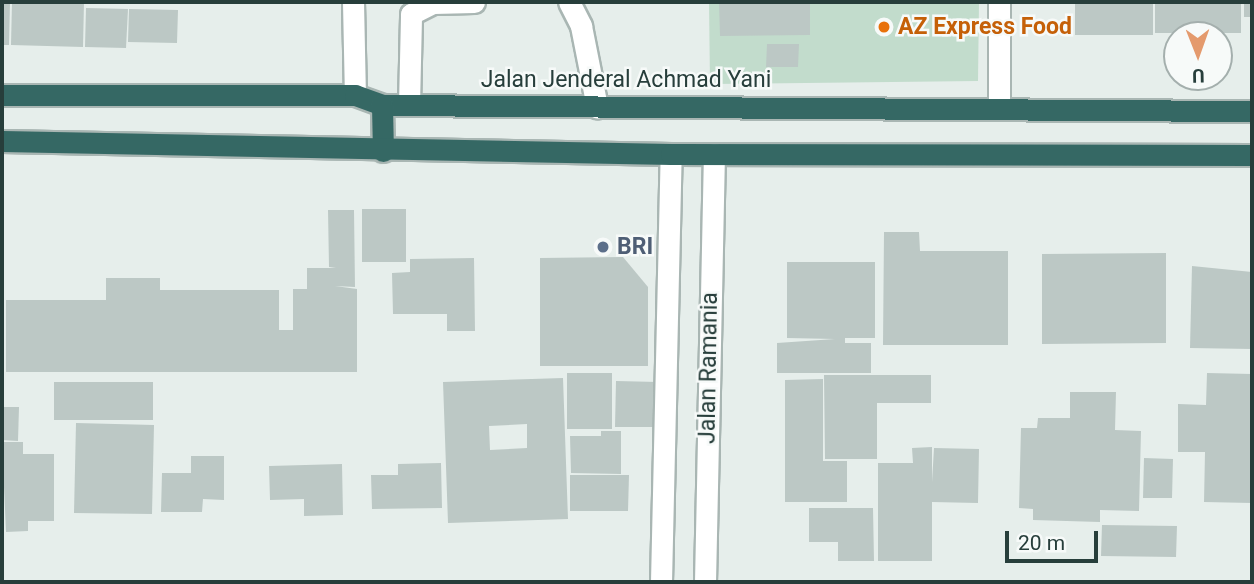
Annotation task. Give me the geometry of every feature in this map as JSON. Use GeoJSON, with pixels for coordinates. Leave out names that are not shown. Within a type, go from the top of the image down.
{"type":"FeatureCollection","features":[{"type":"Feature","properties":{"kind":"highway","name":"Jalan Jenderal Achmad Yani"},"geometry":{"type":"LineString","coordinates":[[2,95],[355,95],[382,105],[1252,111]]}},
{"type":"Feature","properties":{"kind":"highway"},"geometry":{"type":"LineString","coordinates":[[382,105],[383,151]]}},
{"type":"Feature","properties":{"kind":"highway"},"geometry":{"type":"LineString","coordinates":[[2,141],[383,151],[1252,155]]}},
{"type":"Feature","properties":{"kind":"street"},"geometry":{"type":"LineString","coordinates":[[353,2],[355,95]]}},
{"type":"Feature","properties":{"kind":"street"},"geometry":{"type":"LineString","coordinates":[[409,105],[411,13],[433,3],[474,2]]}},
{"type":"Feature","properties":{"kind":"street"},"geometry":{"type":"LineString","coordinates":[[569,2],[581,26],[597,107]]}},
{"type":"Feature","properties":{"kind":"street"},"geometry":{"type":"LineString","coordinates":[[999,2],[999,109]]}},
{"type":"Feature","properties":{"kind":"street","name":"Jalan Ramania"},"geometry":{"type":"LineString","coordinates":[[661,582],[670,154]]}},
{"type":"Feature","properties":{"kind":"street","name":"Jalan Ramania"},"geometry":{"type":"LineString","coordinates":[[705,582],[714,154]]}},
{"type":"Feature","properties":{"kind":"green space"},"geometry":{"type":"Polygon","coordinates":[[[709,2],[979,2],[978,81],[710,84],[709,2]]]}},
{"type":"Feature","properties":{"kind":"building"},"geometry":{"type":"Polygon","coordinates":[[[2,2],[10,2],[9,45],[2,45],[2,2]]]}},
{"type":"Feature","properties":{"kind":"building"},"geometry":{"type":"Polygon","coordinates":[[[12,2],[84,2],[83,47],[11,45],[12,2]]]}},
{"type":"Feature","properties":{"kind":"building"},"geometry":{"type":"Polygon","coordinates":[[[719,2],[810,2],[810,35],[720,36],[719,2]]]}},
{"type":"Feature","properties":{"kind":"building"},"geometry":{"type":"Polygon","coordinates":[[[1075,2],[1153,2],[1153,35],[1075,35],[1075,2]]]}},
{"type":"Feature","properties":{"kind":"building"},"geometry":{"type":"Polygon","coordinates":[[[1155,2],[1241,2],[1241,33],[1233,33],[1233,21],[1163,21],[1163,33],[1155,33],[1155,2]]]}},
{"type":"Feature","properties":{"kind":"building"},"geometry":{"type":"Polygon","coordinates":[[[1244,2],[1252,2],[1252,17],[1244,17],[1244,2]]]}},
{"type":"Feature","properties":{"kind":"building"},"geometry":{"type":"Polygon","coordinates":[[[86,8],[128,9],[126,48],[85,47],[86,8]]]}},
{"type":"Feature","properties":{"kind":"building"},"geometry":{"type":"Polygon","coordinates":[[[129,9],[178,10],[177,43],[128,42],[129,9]]]}},
{"type":"Feature","properties":{"kind":"building"},"geometry":{"type":"Polygon","coordinates":[[[767,44],[799,44],[798,67],[766,67],[767,44]]]}},
{"type":"Feature","properties":{"kind":"building"},"geometry":{"type":"Polygon","coordinates":[[[362,209],[406,209],[406,262],[362,262],[362,209]]]}},
{"type":"Feature","properties":{"kind":"building"},"geometry":{"type":"Polygon","coordinates":[[[328,210],[354,210],[355,287],[335,286],[357,289],[357,372],[6,372],[6,300],[106,300],[106,278],[160,278],[160,290],[279,290],[279,330],[293,330],[293,289],[307,289],[307,268],[336,268],[329,267],[328,210]]]}},
{"type":"Feature","properties":{"kind":"building"},"geometry":{"type":"Polygon","coordinates":[[[884,232],[919,232],[920,251],[1008,251],[1008,345],[883,345],[884,232]]]}},
{"type":"Feature","properties":{"kind":"building"},"geometry":{"type":"Polygon","coordinates":[[[1166,253],[1166,343],[1042,344],[1042,254],[1166,253]]]}},
{"type":"Feature","properties":{"kind":"building"},"geometry":{"type":"Polygon","coordinates":[[[623,257],[648,287],[648,366],[540,366],[540,258],[623,257]]]}},
{"type":"Feature","properties":{"kind":"building"},"geometry":{"type":"Polygon","coordinates":[[[474,258],[475,331],[447,331],[447,314],[393,314],[392,273],[410,272],[410,259],[474,258]]]}},
{"type":"Feature","properties":{"kind":"building"},"geometry":{"type":"Polygon","coordinates":[[[787,262],[875,262],[875,338],[845,338],[845,343],[871,343],[871,373],[777,373],[777,343],[835,339],[787,338],[787,262]]]}},
{"type":"Feature","properties":{"kind":"building"},"geometry":{"type":"Polygon","coordinates":[[[1192,266],[1252,272],[1252,349],[1190,348],[1192,266]]]}},
{"type":"Feature","properties":{"kind":"building"},"geometry":{"type":"Polygon","coordinates":[[[567,373],[612,373],[612,429],[567,429],[567,373]]]}},
{"type":"Feature","properties":{"kind":"building"},"geometry":{"type":"Polygon","coordinates":[[[1207,373],[1252,374],[1252,503],[1204,502],[1205,452],[1178,452],[1178,404],[1206,405],[1207,373]]]}},
{"type":"Feature","properties":{"kind":"building"},"geometry":{"type":"Polygon","coordinates":[[[824,375],[931,375],[931,403],[877,403],[877,459],[825,459],[824,375]]]}},
{"type":"Feature","properties":{"kind":"building"},"geometry":{"type":"Polygon","coordinates":[[[563,378],[568,519],[448,523],[443,382],[563,378]],[[527,424],[489,426],[490,450],[527,448],[527,424]]]}},
{"type":"Feature","properties":{"kind":"building"},"geometry":{"type":"Polygon","coordinates":[[[823,379],[823,461],[847,461],[847,502],[785,502],[785,380],[823,379]]]}},
{"type":"Feature","properties":{"kind":"building"},"geometry":{"type":"Polygon","coordinates":[[[616,381],[658,382],[658,427],[615,427],[616,381]]]}},
{"type":"Feature","properties":{"kind":"building"},"geometry":{"type":"Polygon","coordinates":[[[54,382],[153,382],[153,420],[54,420],[54,382]]]}},
{"type":"Feature","properties":{"kind":"building"},"geometry":{"type":"Polygon","coordinates":[[[1070,392],[1116,392],[1115,430],[1141,431],[1139,511],[1100,510],[1100,522],[1033,520],[1033,509],[1019,508],[1021,428],[1037,428],[1038,418],[1070,418],[1070,392]]]}},
{"type":"Feature","properties":{"kind":"building"},"geometry":{"type":"Polygon","coordinates":[[[2,407],[19,407],[18,441],[2,440],[2,407]]]}},
{"type":"Feature","properties":{"kind":"building"},"geometry":{"type":"Polygon","coordinates":[[[76,423],[154,425],[152,514],[74,513],[76,423]]]}},
{"type":"Feature","properties":{"kind":"building"},"geometry":{"type":"Polygon","coordinates":[[[601,431],[621,431],[621,474],[571,473],[570,436],[601,436],[601,431]]]}},
{"type":"Feature","properties":{"kind":"building"},"geometry":{"type":"Polygon","coordinates":[[[2,442],[23,442],[23,454],[54,454],[54,521],[28,521],[28,531],[6,532],[2,442]]]}},
{"type":"Feature","properties":{"kind":"building"},"geometry":{"type":"Polygon","coordinates":[[[932,447],[932,482],[934,448],[979,449],[978,503],[932,502],[932,561],[878,561],[878,463],[913,463],[912,448],[932,447]]]}},
{"type":"Feature","properties":{"kind":"building"},"geometry":{"type":"Polygon","coordinates":[[[191,456],[224,456],[224,500],[203,499],[202,512],[161,512],[162,473],[191,473],[191,456]]]}},
{"type":"Feature","properties":{"kind":"building"},"geometry":{"type":"Polygon","coordinates":[[[1144,458],[1173,459],[1172,498],[1143,498],[1144,458]]]}},
{"type":"Feature","properties":{"kind":"building"},"geometry":{"type":"Polygon","coordinates":[[[441,463],[442,508],[372,509],[371,475],[398,475],[398,464],[441,463]]]}},
{"type":"Feature","properties":{"kind":"building"},"geometry":{"type":"Polygon","coordinates":[[[342,464],[343,515],[304,516],[304,499],[270,500],[269,466],[342,464]]]}},
{"type":"Feature","properties":{"kind":"building"},"geometry":{"type":"Polygon","coordinates":[[[570,475],[629,475],[628,511],[570,511],[570,475]]]}},
{"type":"Feature","properties":{"kind":"building"},"geometry":{"type":"Polygon","coordinates":[[[809,508],[873,508],[874,561],[838,561],[838,542],[809,542],[809,508]]]}},
{"type":"Feature","properties":{"kind":"building"},"geometry":{"type":"Polygon","coordinates":[[[1102,525],[1177,526],[1176,557],[1101,556],[1102,525]]]}},
{"type":"Feature","properties":{"kind":"place","name":"AZ Express Food"},"geometry":{"type":"Point","coordinates":[884,27]}},
{"type":"Feature","properties":{"kind":"place","name":"BRI"},"geometry":{"type":"Point","coordinates":[603,247]}}]}
